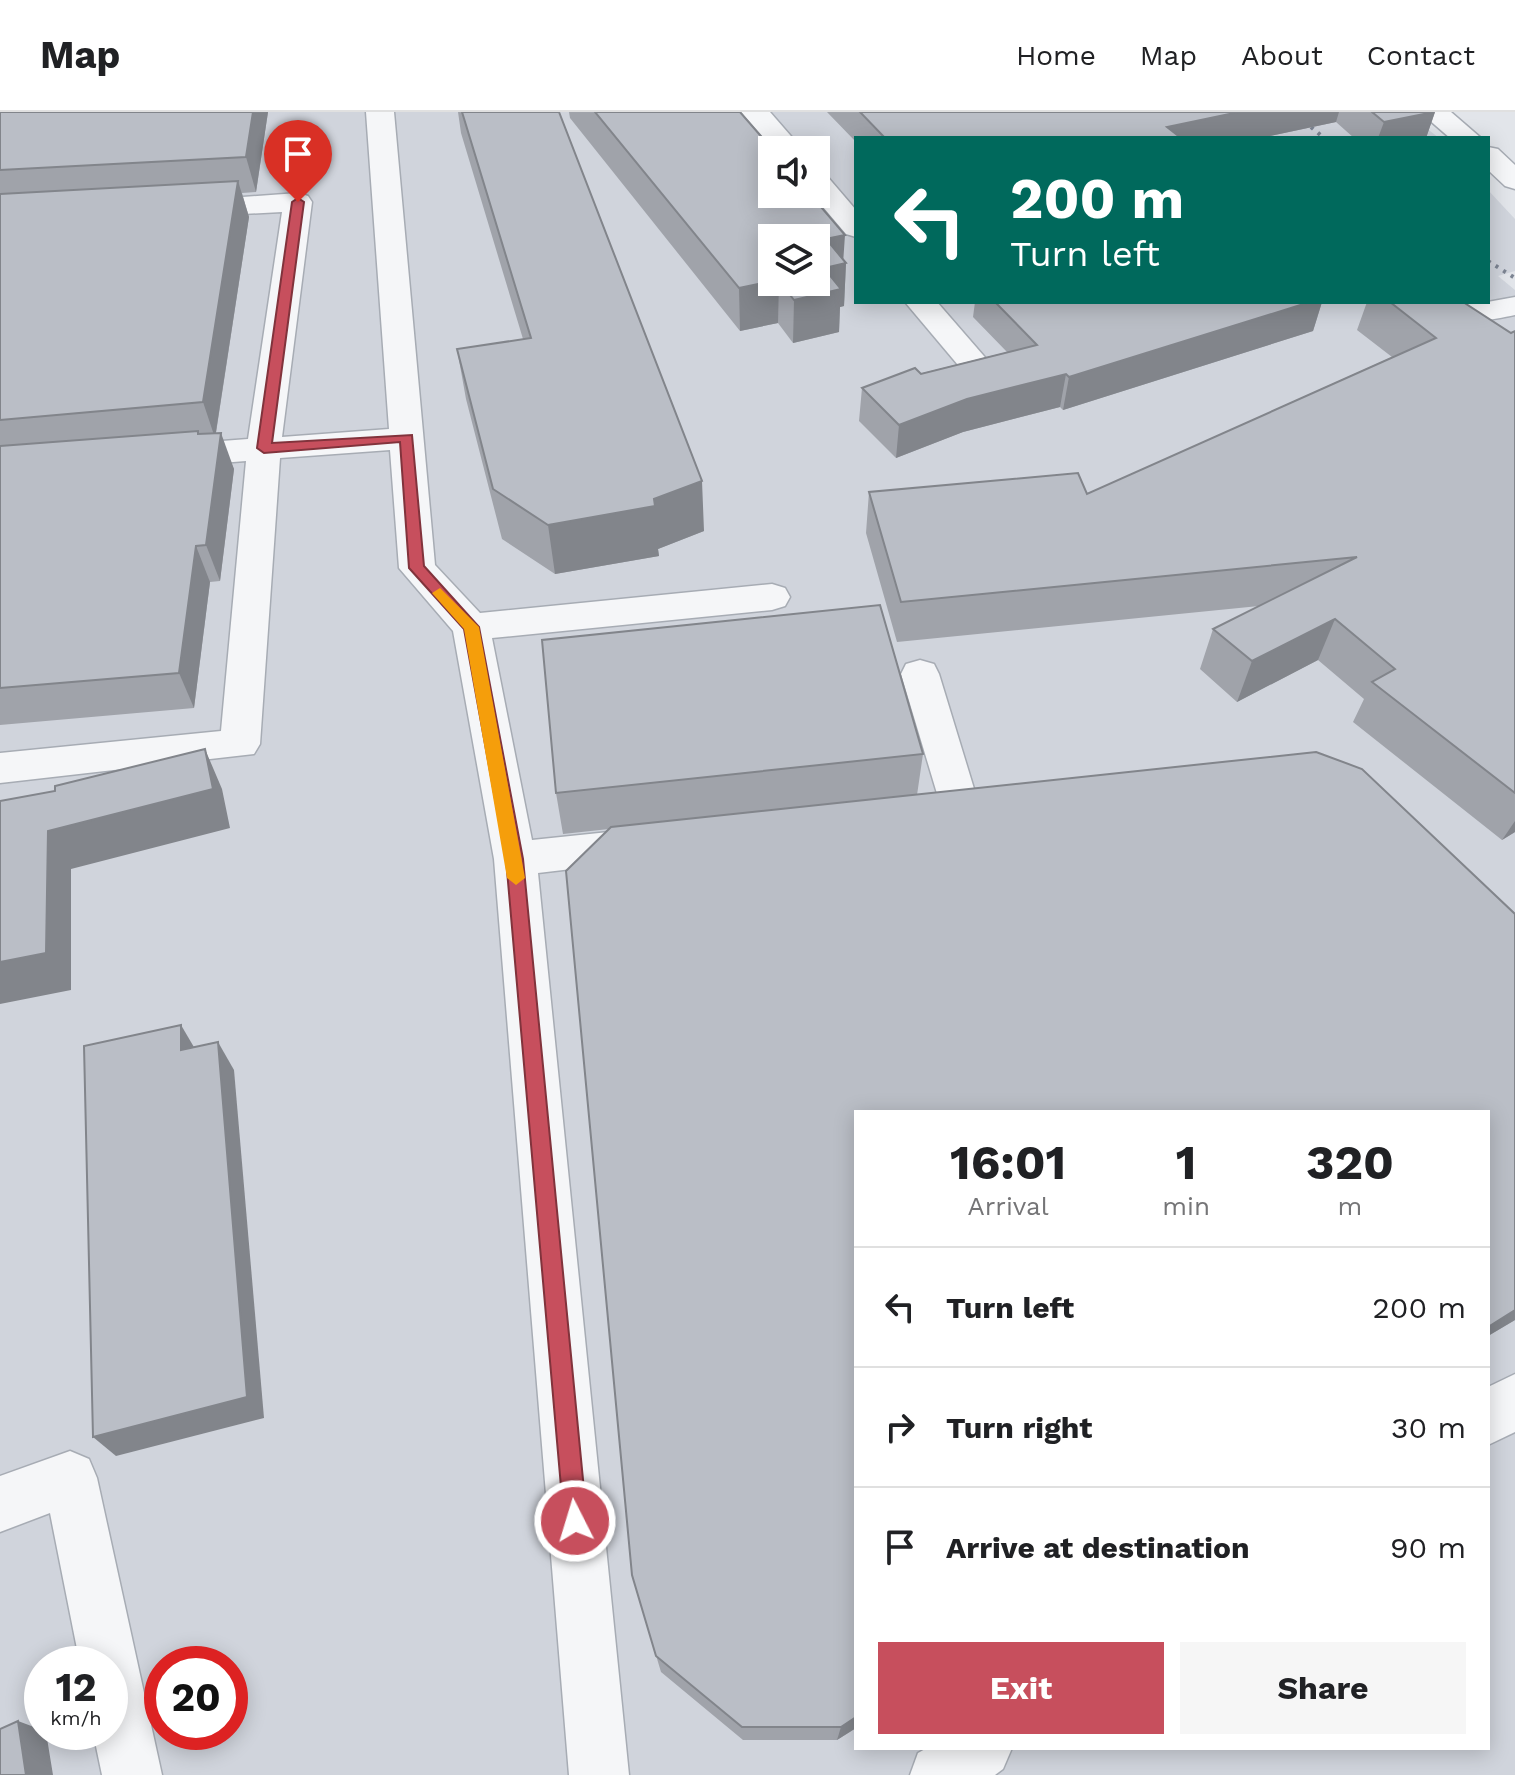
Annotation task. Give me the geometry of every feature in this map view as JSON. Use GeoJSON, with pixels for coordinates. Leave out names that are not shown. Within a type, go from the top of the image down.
{"type":"FeatureCollection","features":[{"type":"Feature","properties":{"kind":"street"},"geometry":{"type":"LineString","coordinates":[[380,112],[417,568],[471,627],[515,859],[599,1775]]}},
{"type":"Feature","properties":{"kind":"street"},"geometry":{"type":"LineString","coordinates":[[756,112],[777,136]]}},
{"type":"Feature","properties":{"kind":"street"},"geometry":{"type":"LineString","coordinates":[[1434,112],[1464,136]]}},
{"type":"Feature","properties":{"kind":"street"},"geometry":{"type":"LineString","coordinates":[[1490,157],[1515,180]]}},
{"type":"Feature","properties":{"kind":"street"},"geometry":{"type":"LineString","coordinates":[[830,197],[854,226]]}},
{"type":"Feature","properties":{"kind":"street"},"geometry":{"type":"LineString","coordinates":[[0,768],[240,744],[264,448],[298,202],[157,210]]}},
{"type":"Feature","properties":{"kind":"street"},"geometry":{"type":"LineString","coordinates":[[922,304],[985,377]]}},
{"type":"Feature","properties":{"kind":"street"},"geometry":{"type":"LineString","coordinates":[[1462,304],[1477,313],[1515,306]]}},
{"type":"Feature","properties":{"kind":"street"},"geometry":{"type":"LineString","coordinates":[[140,458],[407,438]]}},
{"type":"Feature","properties":{"kind":"street"},"geometry":{"type":"LineString","coordinates":[[471,627],[772,597]]}},
{"type":"Feature","properties":{"kind":"street"},"geometry":{"type":"LineString","coordinates":[[920,674],[944,810],[1037,801]]}},
{"type":"Feature","properties":{"kind":"street"},"geometry":{"type":"LineString","coordinates":[[515,859],[689,839]]}},
{"type":"Feature","properties":{"kind":"street"},"geometry":{"type":"LineString","coordinates":[[1490,1417],[1515,1400]]}},
{"type":"Feature","properties":{"kind":"street"},"geometry":{"type":"LineString","coordinates":[[0,1504],[70,1478],[106,1646]]}},
{"type":"Feature","properties":{"kind":"street"},"geometry":{"type":"LineString","coordinates":[[127,1750],[132,1775]]}},
{"type":"Feature","properties":{"kind":"street"},"geometry":{"type":"LineString","coordinates":[[940,1775],[979,1750]]}},
{"type":"Feature","properties":{"kind":"shaded area"},"geometry":{"type":"Polygon","coordinates":[[[0,112],[1406,112],[1436,136],[854,136],[854,304],[1490,304],[1490,192],[1515,219],[1515,271],[1498,276],[1515,290],[1515,1775],[0,1775],[0,112]]]}},
{"type":"Feature","properties":{"kind":"building"},"geometry":{"type":"Polygon","coordinates":[[[0,112],[253,112],[246,157],[0,170],[0,112]]]}},
{"type":"Feature","properties":{"kind":"building"},"geometry":{"type":"Polygon","coordinates":[[[462,112],[559,112],[702,481],[654,499],[655,506],[548,525],[493,489],[457,349],[531,338],[462,112]]]}},
{"type":"Feature","properties":{"kind":"building"},"geometry":{"type":"Polygon","coordinates":[[[595,112],[740,112],[761,136],[758,136],[758,208],[822,208],[845,235],[830,238],[830,224],[758,224],[758,284],[739,288],[595,112]]]}},
{"type":"Feature","properties":{"kind":"building"},"geometry":{"type":"Polygon","coordinates":[[[860,112],[1239,112],[1167,127],[1178,136],[883,136],[860,112]]]}},
{"type":"Feature","properties":{"kind":"building"},"geometry":{"type":"Polygon","coordinates":[[[1372,112],[1434,112],[1384,122],[1372,112]]]}},
{"type":"Feature","properties":{"kind":"building"},"geometry":{"type":"Polygon","coordinates":[[[238,181],[203,402],[0,420],[0,194],[238,181]]]}},
{"type":"Feature","properties":{"kind":"building"},"geometry":{"type":"Polygon","coordinates":[[[830,244],[846,263],[830,267],[830,244]]]}},
{"type":"Feature","properties":{"kind":"building"},"geometry":{"type":"Polygon","coordinates":[[[830,275],[841,289],[830,292],[830,275]]]}},
{"type":"Feature","properties":{"kind":"building"},"geometry":{"type":"Polygon","coordinates":[[[791,296],[811,296],[794,300],[791,296]]]}},
{"type":"Feature","properties":{"kind":"building"},"geometry":{"type":"Polygon","coordinates":[[[997,304],[1304,304],[1069,377],[1066,374],[967,399],[899,425],[862,388],[915,368],[921,374],[1037,345],[997,304]]]}},
{"type":"Feature","properties":{"kind":"building"},"geometry":{"type":"Polygon","coordinates":[[[1393,304],[1466,304],[1511,333],[1515,331],[1515,793],[1372,682],[1395,669],[1335,619],[1252,661],[1213,629],[1357,557],[901,602],[869,492],[1078,473],[1087,494],[1436,338],[1393,304]]]}},
{"type":"Feature","properties":{"kind":"building"},"geometry":{"type":"Polygon","coordinates":[[[198,431],[198,434],[221,433],[206,545],[196,546],[179,673],[0,688],[0,446],[198,431]]]}},
{"type":"Feature","properties":{"kind":"building"},"geometry":{"type":"Polygon","coordinates":[[[880,605],[923,754],[556,793],[542,640],[880,605]]]}},
{"type":"Feature","properties":{"kind":"building"},"geometry":{"type":"Polygon","coordinates":[[[205,749],[213,789],[48,831],[46,953],[0,962],[0,801],[55,791],[55,786],[205,749]]]}},
{"type":"Feature","properties":{"kind":"building"},"geometry":{"type":"Polygon","coordinates":[[[1316,752],[1362,769],[1515,914],[1515,1310],[1490,1326],[1490,1110],[854,1110],[854,1718],[841,1727],[742,1727],[656,1656],[632,1575],[566,871],[611,827],[1316,752]]]}},
{"type":"Feature","properties":{"kind":"building"},"geometry":{"type":"Polygon","coordinates":[[[181,1025],[181,1050],[218,1042],[247,1397],[93,1437],[84,1046],[181,1025]]]}},
{"type":"Feature","properties":{"kind":"building"},"geometry":{"type":"Polygon","coordinates":[[[18,1721],[26,1775],[0,1775],[0,1729],[18,1721]]]}},
{"type":"Feature","properties":{"kind":"railway"},"geometry":{"type":"LineString","coordinates":[[1311,127],[1322,136]]}},
{"type":"Feature","properties":{"kind":"railway"},"geometry":{"type":"LineString","coordinates":[[1490,262],[1515,278]]}},
{"type":"Feature","properties":{"kind":"slow traffic"},"geometry":{"type":"LineString","coordinates":[[440,593],[471,627],[516,878]]}},
{"type":"Feature","properties":{"kind":"route"},"geometry":{"type":"LineString","coordinates":[[298,202],[264,448],[407,438],[417,568],[471,627],[515,859],[575,1521]]}}]}
